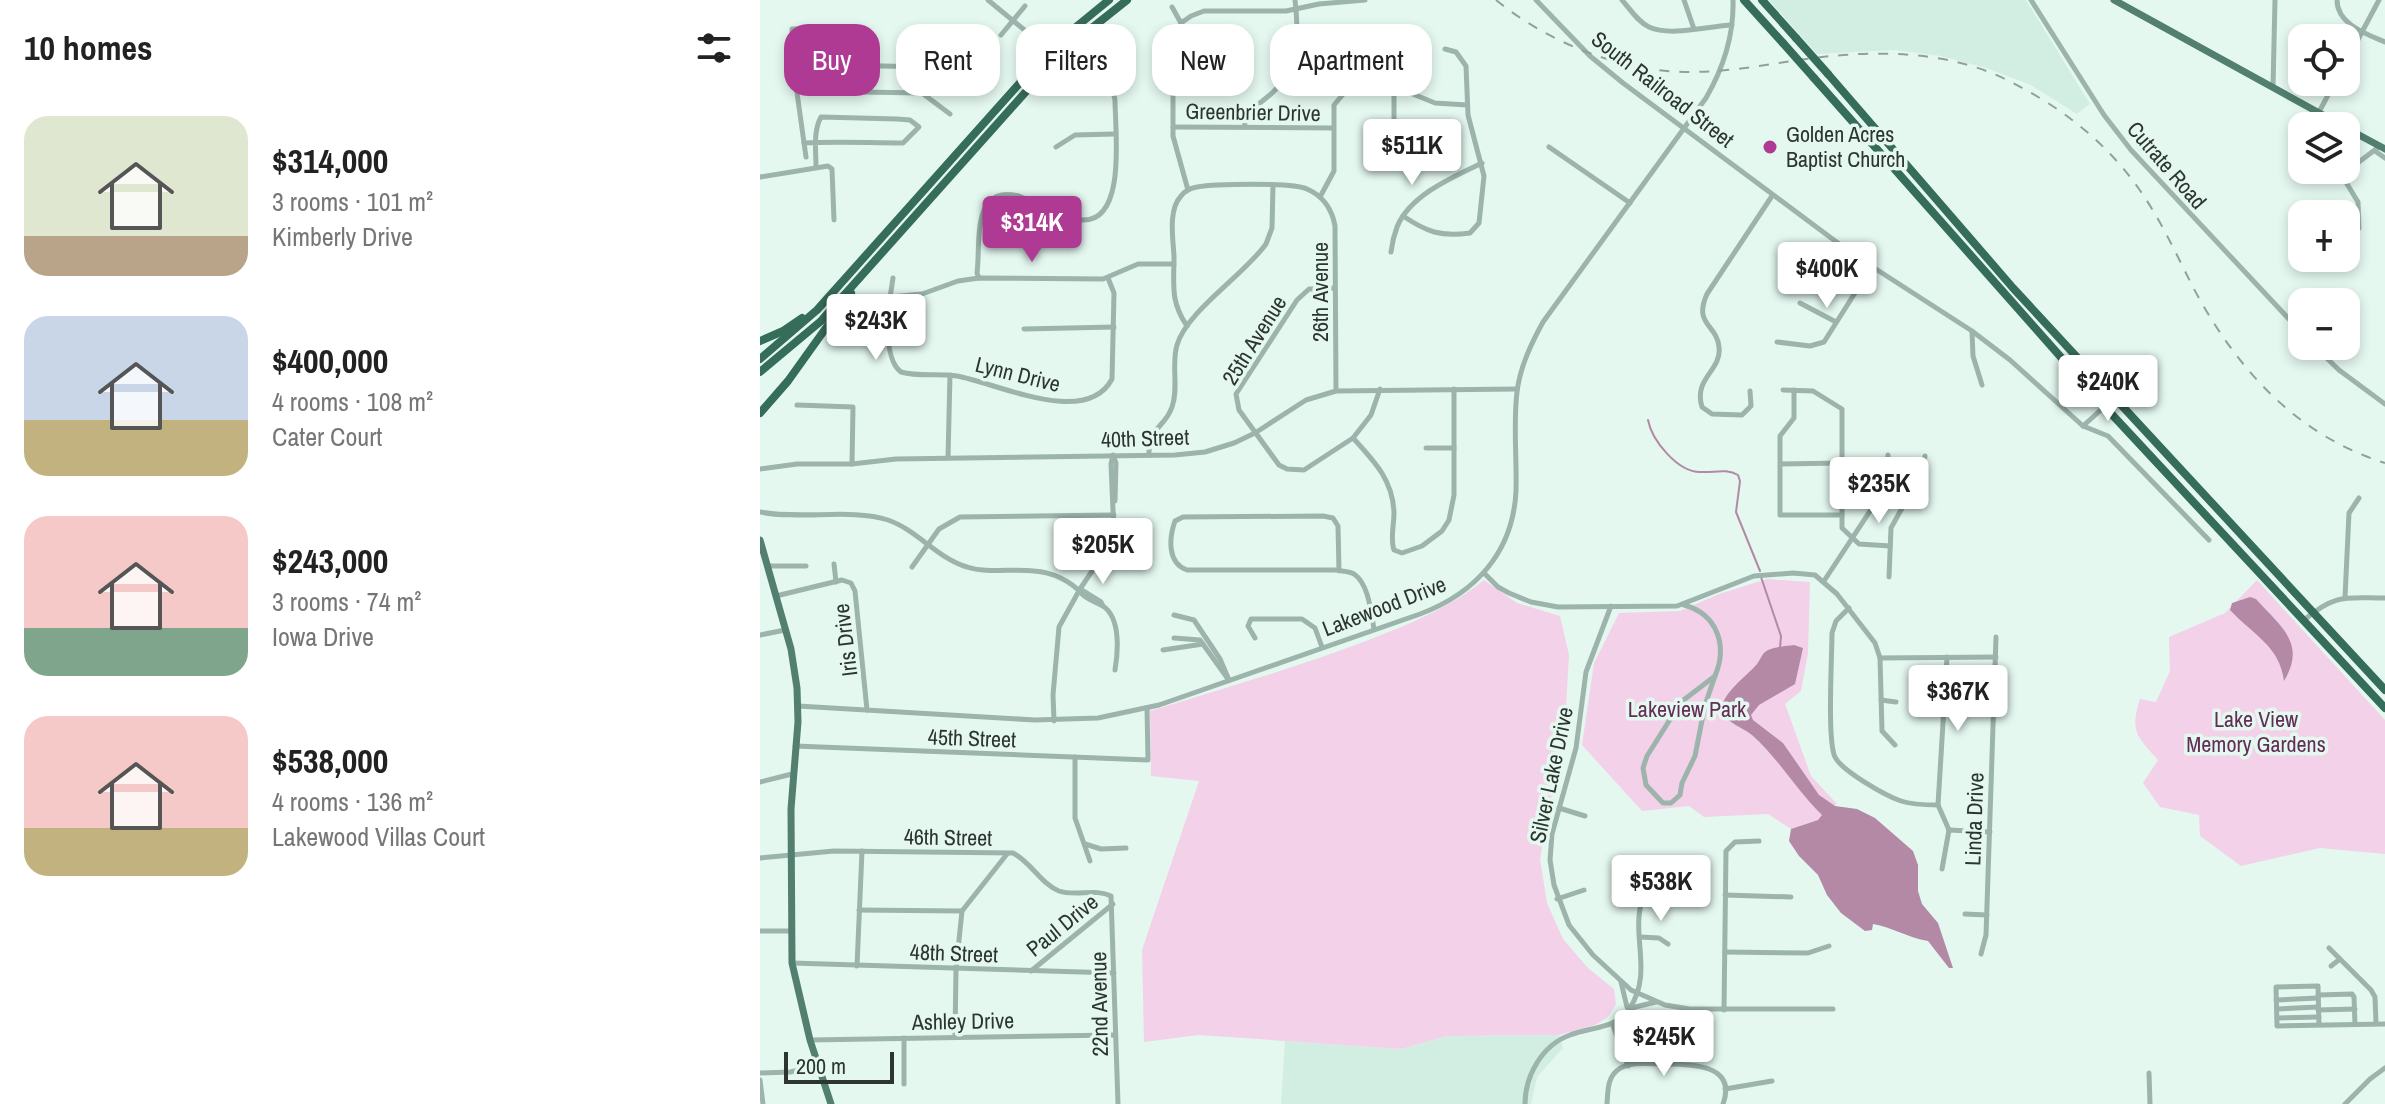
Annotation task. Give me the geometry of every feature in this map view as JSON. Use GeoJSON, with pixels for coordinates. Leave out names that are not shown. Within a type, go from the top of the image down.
{"type":"FeatureCollection","features":[{"type":"Feature","properties":{"kind":"highway"},"geometry":{"type":"LineString","coordinates":[[760,359],[792,334],[841,282],[1035,66],[1109,0]]}},
{"type":"Feature","properties":{"kind":"highway"},"geometry":{"type":"LineString","coordinates":[[760,372],[805,336],[860,278],[1039,77],[1083,35],[1127,0]]}},
{"type":"Feature","properties":{"kind":"highway"},"geometry":{"type":"LineString","coordinates":[[1744,0],[2105,407],[2385,708]]}},
{"type":"Feature","properties":{"kind":"highway"},"geometry":{"type":"LineString","coordinates":[[1762,0],[2013,288],[2385,690]]}},
{"type":"Feature","properties":{"kind":"highway"},"geometry":{"type":"LineString","coordinates":[[760,413],[840,312],[860,278]]}},
{"type":"Feature","properties":{"kind":"highway"},"geometry":{"type":"LineString","coordinates":[[760,341],[801,319],[841,282]]}},
{"type":"Feature","properties":{"kind":"main road"},"geometry":{"type":"LineString","coordinates":[[2114,0],[2319,112]]}},
{"type":"Feature","properties":{"kind":"main road"},"geometry":{"type":"LineString","coordinates":[[2360,136],[2380,149]]}},
{"type":"Feature","properties":{"kind":"main road"},"geometry":{"type":"LineString","coordinates":[[760,540],[794,662],[798,706],[792,774],[792,963],[810,1040],[831,1104]]}},
{"type":"Feature","properties":{"kind":"street"},"geometry":{"type":"LineString","coordinates":[[988,0],[1018,24]]}},
{"type":"Feature","properties":{"kind":"street"},"geometry":{"type":"LineString","coordinates":[[1244,127],[1250,110],[1273,92],[1289,72],[1296,47],[1295,0]]}},
{"type":"Feature","properties":{"kind":"street"},"geometry":{"type":"LineString","coordinates":[[1172,7],[1181,23],[1204,11],[1296,10],[1319,4],[1365,0]]}},
{"type":"Feature","properties":{"kind":"street","name":"South Railroad Street"},"geometry":{"type":"LineString","coordinates":[[1536,0],[1607,70],[1772,196],[1972,331],[2010,360],[2083,426],[2108,436],[2209,540]]}},
{"type":"Feature","properties":{"kind":"street"},"geometry":{"type":"LineString","coordinates":[[1622,0],[1647,26],[1673,32],[1732,25]]}},
{"type":"Feature","properties":{"kind":"street"},"geometry":{"type":"LineString","coordinates":[[1684,0],[1694,29]]}},
{"type":"Feature","properties":{"kind":"street","name":"Lakewood Drive"},"geometry":{"type":"LineString","coordinates":[[798,706],[1054,721],[1098,718],[1147,708],[1436,608],[1456,597],[1485,574],[1501,550],[1512,522],[1516,492],[1517,389],[1529,350],[1543,322],[1686,128],[1717,79],[1732,25],[1733,0]]}},
{"type":"Feature","properties":{"kind":"street","name":"Cutrate Road"},"geometry":{"type":"LineString","coordinates":[[2031,0],[2124,141],[2288,318]]}},
{"type":"Feature","properties":{"kind":"street"},"geometry":{"type":"LineString","coordinates":[[2273,88],[2275,0]]}},
{"type":"Feature","properties":{"kind":"street"},"geometry":{"type":"LineString","coordinates":[[2337,0],[2337,9],[2342,18],[2385,42]]}},
{"type":"Feature","properties":{"kind":"street"},"geometry":{"type":"LineString","coordinates":[[2360,37],[2379,0]]}},
{"type":"Feature","properties":{"kind":"street"},"geometry":{"type":"LineString","coordinates":[[1001,35],[1025,6]]}},
{"type":"Feature","properties":{"kind":"street"},"geometry":{"type":"LineString","coordinates":[[1403,216],[1428,232],[1470,233],[1479,223],[1484,176],[1467,105],[1466,66],[1456,52],[1445,49]]}},
{"type":"Feature","properties":{"kind":"street"},"geometry":{"type":"LineString","coordinates":[[799,96],[806,157]]}},
{"type":"Feature","properties":{"kind":"street"},"geometry":{"type":"LineString","coordinates":[[927,96],[950,114]]}},
{"type":"Feature","properties":{"kind":"street"},"geometry":{"type":"LineString","coordinates":[[979,278],[982,213],[986,205],[1002,195],[1019,196],[1071,218],[1092,219],[1102,212],[1113,195],[1114,96]]}},
{"type":"Feature","properties":{"kind":"street"},"geometry":{"type":"LineString","coordinates":[[1173,96],[1175,144],[1188,190]]}},
{"type":"Feature","properties":{"kind":"street"},"geometry":{"type":"LineString","coordinates":[[1187,326],[1174,302],[1176,204],[1188,190],[1202,186],[1299,186],[1320,197],[1334,171],[1336,153],[1332,128],[1335,102],[1341,96]]}},
{"type":"Feature","properties":{"kind":"street"},"geometry":{"type":"LineString","coordinates":[[1394,96],[1394,141]]}},
{"type":"Feature","properties":{"kind":"street"},"geometry":{"type":"LineString","coordinates":[[1421,96],[1435,103],[1467,105]]}},
{"type":"Feature","properties":{"kind":"street"},"geometry":{"type":"LineString","coordinates":[[2319,112],[2328,96]]}},
{"type":"Feature","properties":{"kind":"street"},"geometry":{"type":"LineString","coordinates":[[804,143],[816,142],[903,143],[919,127],[910,120],[821,117],[818,120],[816,142],[816,167]]}},
{"type":"Feature","properties":{"kind":"street","name":"Greenbrier Drive"},"geometry":{"type":"LineString","coordinates":[[1173,127],[1332,128]]}},
{"type":"Feature","properties":{"kind":"street"},"geometry":{"type":"LineString","coordinates":[[1056,147],[1075,135],[1114,134]]}},
{"type":"Feature","properties":{"kind":"street"},"geometry":{"type":"LineString","coordinates":[[1549,147],[1630,203]]}},
{"type":"Feature","properties":{"kind":"street"},"geometry":{"type":"LineString","coordinates":[[2357,200],[2347,184],[2346,175],[2351,168],[2380,149],[2385,158]]}},
{"type":"Feature","properties":{"kind":"street"},"geometry":{"type":"LineString","coordinates":[[1391,252],[1403,216],[1420,199],[1482,163]]}},
{"type":"Feature","properties":{"kind":"street"},"geometry":{"type":"LineString","coordinates":[[760,175],[828,166],[832,169],[834,220]]}},
{"type":"Feature","properties":{"kind":"street"},"geometry":{"type":"LineString","coordinates":[[1149,455],[1153,431],[1167,418],[1174,403],[1176,347],[1187,326],[1266,244],[1272,228],[1273,185]]}},
{"type":"Feature","properties":{"kind":"street"},"geometry":{"type":"LineString","coordinates":[[1750,391],[1751,406],[1742,415],[1712,414],[1702,407],[1700,387],[1712,369],[1719,349],[1701,311],[1707,294],[1772,196]]}},
{"type":"Feature","properties":{"kind":"street","name":"26th Avenue"},"geometry":{"type":"LineString","coordinates":[[1320,197],[1334,217],[1336,391]]}},
{"type":"Feature","properties":{"kind":"street"},"geometry":{"type":"LineString","coordinates":[[893,278],[890,297],[922,294],[958,281],[979,278],[1108,278],[1138,264],[1174,264]]}},
{"type":"Feature","properties":{"kind":"street"},"geometry":{"type":"LineString","coordinates":[[1777,342],[1797,346],[1824,342],[1872,266]]}},
{"type":"Feature","properties":{"kind":"street","name":"Lynn Drive"},"geometry":{"type":"LineString","coordinates":[[890,297],[889,351],[894,367],[909,374],[950,375],[1057,402],[1074,403],[1098,395],[1112,379],[1114,293],[1108,278]]}},
{"type":"Feature","properties":{"kind":"street","name":"25th Avenue"},"geometry":{"type":"LineString","coordinates":[[1255,433],[1239,410],[1236,394],[1302,294],[1317,288],[1335,288]]}},
{"type":"Feature","properties":{"kind":"street"},"geometry":{"type":"LineString","coordinates":[[1800,303],[1836,322]]}},
{"type":"Feature","properties":{"kind":"street"},"geometry":{"type":"LineString","coordinates":[[1024,329],[1114,327]]}},
{"type":"Feature","properties":{"kind":"street"},"geometry":{"type":"LineString","coordinates":[[1972,331],[1973,356],[1982,385]]}},
{"type":"Feature","properties":{"kind":"street"},"geometry":{"type":"LineString","coordinates":[[2329,360],[2385,404]]}},
{"type":"Feature","properties":{"kind":"street"},"geometry":{"type":"LineString","coordinates":[[948,458],[950,375]]}},
{"type":"Feature","properties":{"kind":"street"},"geometry":{"type":"LineString","coordinates":[[1255,433],[1279,465],[1295,471],[1311,467],[1353,438],[1371,415],[1380,389]]}},
{"type":"Feature","properties":{"kind":"street"},"geometry":{"type":"LineString","coordinates":[[1353,438],[1384,474],[1389,486],[1394,512],[1394,550],[1402,553],[1422,546],[1442,531],[1449,520],[1454,495],[1454,389]]}},
{"type":"Feature","properties":{"kind":"street","name":"40th Street"},"geometry":{"type":"LineString","coordinates":[[760,469],[896,459],[1205,452],[1255,433],[1306,400],[1336,391],[1517,389]]}},
{"type":"Feature","properties":{"kind":"street"},"geometry":{"type":"LineString","coordinates":[[1783,390],[1817,392],[1842,409],[1842,528],[1852,539],[1872,546],[1890,546]]}},
{"type":"Feature","properties":{"kind":"street"},"geometry":{"type":"LineString","coordinates":[[1794,390],[1794,418],[1780,436],[1780,515],[1842,515]]}},
{"type":"Feature","properties":{"kind":"street"},"geometry":{"type":"LineString","coordinates":[[2083,426],[2114,398]]}},
{"type":"Feature","properties":{"kind":"street"},"geometry":{"type":"LineString","coordinates":[[797,405],[853,407],[852,464]]}},
{"type":"Feature","properties":{"kind":"street"},"geometry":{"type":"LineString","coordinates":[[1426,448],[1454,448]]}},
{"type":"Feature","properties":{"kind":"street"},"geometry":{"type":"LineString","coordinates":[[1054,721],[1059,627],[1111,542],[1113,455]]}},
{"type":"Feature","properties":{"kind":"street"},"geometry":{"type":"LineString","coordinates":[[1824,581],[1874,505],[1886,494],[1888,455]]}},
{"type":"Feature","properties":{"kind":"street"},"geometry":{"type":"LineString","coordinates":[[1889,577],[1891,528],[1922,472],[1925,456]]}},
{"type":"Feature","properties":{"kind":"street"},"geometry":{"type":"LineString","coordinates":[[1781,464],[1842,463]]}},
{"type":"Feature","properties":{"kind":"street"},"geometry":{"type":"LineString","coordinates":[[2345,597],[2349,513],[2359,498]]}},
{"type":"Feature","properties":{"kind":"street"},"geometry":{"type":"LineString","coordinates":[[760,514],[876,517],[900,525],[966,567],[1047,572],[1080,589],[1082,594],[1103,607],[1114,625],[1117,638],[1115,670]]}},
{"type":"Feature","properties":{"kind":"street"},"geometry":{"type":"LineString","coordinates":[[912,567],[939,529],[960,517],[1114,515]]}},
{"type":"Feature","properties":{"kind":"street"},"geometry":{"type":"LineString","coordinates":[[1339,571],[1338,526],[1333,518],[1183,517],[1175,521],[1172,529],[1173,559],[1187,570],[1353,573],[1362,583],[1371,607],[1374,629]]}},
{"type":"Feature","properties":{"kind":"street"},"geometry":{"type":"LineString","coordinates":[[775,596],[836,582],[834,564]]}},
{"type":"Feature","properties":{"kind":"street"},"geometry":{"type":"LineString","coordinates":[[767,566],[806,566]]}},
{"type":"Feature","properties":{"kind":"street"},"geometry":{"type":"LineString","coordinates":[[1485,574],[1498,587],[1545,606],[1683,604],[1754,576],[1815,575],[1824,581],[1868,632],[1880,658],[1882,731],[1895,745]]}},
{"type":"Feature","properties":{"kind":"street","name":"Iris Drive"},"geometry":{"type":"LineString","coordinates":[[836,582],[847,581],[855,591],[867,710]]}},
{"type":"Feature","properties":{"kind":"street"},"geometry":{"type":"LineString","coordinates":[[2303,621],[2330,601],[2345,597],[2385,598]]}},
{"type":"Feature","properties":{"kind":"street"},"geometry":{"type":"LineString","coordinates":[[1683,604],[1694,608],[1715,625],[1721,650],[1715,676],[1705,705],[1695,756],[1682,783],[1680,795],[1671,803],[1663,803],[1646,785],[1643,768],[1647,756],[1681,702],[1715,676]]}},
{"type":"Feature","properties":{"kind":"street","name":"Silver Lake Drive"},"geometry":{"type":"LineString","coordinates":[[1611,606],[1586,672],[1576,748],[1550,847],[1557,899],[1569,925],[1584,945],[1621,981],[1657,1002],[1690,1009],[1833,1009]]}},
{"type":"Feature","properties":{"kind":"street"},"geometry":{"type":"LineString","coordinates":[[1849,608],[1836,621],[1832,633],[1832,749],[1837,760],[1849,771],[1894,798],[1914,804],[1938,805]]}},
{"type":"Feature","properties":{"kind":"street"},"geometry":{"type":"LineString","coordinates":[[1174,615],[1194,620],[1220,659],[1229,680]]}},
{"type":"Feature","properties":{"kind":"street"},"geometry":{"type":"LineString","coordinates":[[1255,638],[1248,626],[1251,619],[1302,619],[1315,628],[1322,647]]}},
{"type":"Feature","properties":{"kind":"street"},"geometry":{"type":"LineString","coordinates":[[760,635],[785,630]]}},
{"type":"Feature","properties":{"kind":"street","name":"Linda Drive"},"geometry":{"type":"LineString","coordinates":[[1981,954],[1985,944],[1987,915],[1996,637]]}},
{"type":"Feature","properties":{"kind":"street"},"geometry":{"type":"LineString","coordinates":[[1174,638],[1200,640],[1229,680]]}},
{"type":"Feature","properties":{"kind":"street"},"geometry":{"type":"LineString","coordinates":[[1163,650],[1204,644]]}},
{"type":"Feature","properties":{"kind":"street"},"geometry":{"type":"LineString","coordinates":[[1942,869],[1949,830],[1938,805],[1947,657]]}},
{"type":"Feature","properties":{"kind":"street"},"geometry":{"type":"LineString","coordinates":[[1880,658],[1996,657]]}},
{"type":"Feature","properties":{"kind":"street"},"geometry":{"type":"LineString","coordinates":[[1881,700],[1896,702]]}},
{"type":"Feature","properties":{"kind":"street","name":"45th Street"},"geometry":{"type":"LineString","coordinates":[[795,746],[1148,760],[1147,708]]}},
{"type":"Feature","properties":{"kind":"street"},"geometry":{"type":"LineString","coordinates":[[1075,757],[1075,818],[1090,861]]}},
{"type":"Feature","properties":{"kind":"street"},"geometry":{"type":"LineString","coordinates":[[760,782],[792,774]]}},
{"type":"Feature","properties":{"kind":"street"},"geometry":{"type":"LineString","coordinates":[[1559,808],[1585,816]]}},
{"type":"Feature","properties":{"kind":"street"},"geometry":{"type":"LineString","coordinates":[[1949,830],[1990,832]]}},
{"type":"Feature","properties":{"kind":"street"},"geometry":{"type":"LineString","coordinates":[[1724,1010],[1725,860],[1728,847],[1735,842],[1759,841]]}},
{"type":"Feature","properties":{"kind":"street"},"geometry":{"type":"LineString","coordinates":[[1084,844],[1091,848],[1126,848]]}},
{"type":"Feature","properties":{"kind":"street"},"geometry":{"type":"LineString","coordinates":[[857,966],[862,851]]}},
{"type":"Feature","properties":{"kind":"street","name":"46th Street"},"geometry":{"type":"LineString","coordinates":[[760,858],[862,851],[1008,853],[1021,857],[1055,890],[1108,893],[1114,904]]}},
{"type":"Feature","properties":{"kind":"street"},"geometry":{"type":"LineString","coordinates":[[955,1037],[956,969],[962,911],[1008,853]]}},
{"type":"Feature","properties":{"kind":"street"},"geometry":{"type":"LineString","coordinates":[[1525,1104],[1526,1087],[1533,1071],[1552,1046],[1570,1035],[1612,1023],[1629,1008],[1642,984],[1642,900],[1653,891],[1665,889]]}},
{"type":"Feature","properties":{"kind":"street"},"geometry":{"type":"LineString","coordinates":[[1557,899],[1584,890]]}},
{"type":"Feature","properties":{"kind":"street"},"geometry":{"type":"LineString","coordinates":[[1725,895],[1791,897]]}},
{"type":"Feature","properties":{"kind":"street","name":"Paul Drive"},"geometry":{"type":"LineString","coordinates":[[1031,971],[1114,904]]}},
{"type":"Feature","properties":{"kind":"street","name":"22nd Avenue"},"geometry":{"type":"LineString","coordinates":[[1114,904],[1118,1104]]}},
{"type":"Feature","properties":{"kind":"street"},"geometry":{"type":"LineString","coordinates":[[859,910],[962,911]]}},
{"type":"Feature","properties":{"kind":"street"},"geometry":{"type":"LineString","coordinates":[[1965,914],[1987,915]]}},
{"type":"Feature","properties":{"kind":"street"},"geometry":{"type":"LineString","coordinates":[[760,931],[791,931]]}},
{"type":"Feature","properties":{"kind":"street"},"geometry":{"type":"LineString","coordinates":[[1640,937],[1659,938],[1668,944]]}},
{"type":"Feature","properties":{"kind":"street"},"geometry":{"type":"LineString","coordinates":[[1725,952],[1808,953],[1829,946]]}},
{"type":"Feature","properties":{"kind":"street"},"geometry":{"type":"LineString","coordinates":[[2329,948],[2371,990],[2375,997],[2376,1023]]}},
{"type":"Feature","properties":{"kind":"street"},"geometry":{"type":"LineString","coordinates":[[2331,966],[2340,959]]}},
{"type":"Feature","properties":{"kind":"street","name":"48th Street"},"geometry":{"type":"LineString","coordinates":[[792,963],[1114,973]]}},
{"type":"Feature","properties":{"kind":"street"},"geometry":{"type":"LineString","coordinates":[[1621,981],[1629,1008]]}},
{"type":"Feature","properties":{"kind":"street"},"geometry":{"type":"LineString","coordinates":[[2319,1025],[2318,986],[2276,987],[2277,1026],[2385,1024]]}},
{"type":"Feature","properties":{"kind":"street"},"geometry":{"type":"LineString","coordinates":[[2276,1000],[2352,994],[2355,1024]]}},
{"type":"Feature","properties":{"kind":"street","name":"Silver Lake Drive"},"geometry":{"type":"LineString","coordinates":[[1629,1008],[1657,1002]]}},
{"type":"Feature","properties":{"kind":"street"},"geometry":{"type":"LineString","coordinates":[[2277,1009],[2355,1009]]}},
{"type":"Feature","properties":{"kind":"street"},"geometry":{"type":"LineString","coordinates":[[2277,1018],[2318,1011]]}},
{"type":"Feature","properties":{"kind":"street"},"geometry":{"type":"LineString","coordinates":[[1612,1023],[1628,1066]]}},
{"type":"Feature","properties":{"kind":"street","name":"Ashley Drive"},"geometry":{"type":"LineString","coordinates":[[810,1040],[1115,1035]]}},
{"type":"Feature","properties":{"kind":"street"},"geometry":{"type":"LineString","coordinates":[[904,1038],[904,1084]]}},
{"type":"Feature","properties":{"kind":"street"},"geometry":{"type":"LineString","coordinates":[[1607,1104],[1608,1087],[1617,1070],[1628,1066],[1695,1063],[1711,1068],[1725,1089],[1723,1104]]}},
{"type":"Feature","properties":{"kind":"street"},"geometry":{"type":"LineString","coordinates":[[760,1073],[790,1072],[818,1066]]}},
{"type":"Feature","properties":{"kind":"street"},"geometry":{"type":"LineString","coordinates":[[2345,1104],[2385,1068]]}},
{"type":"Feature","properties":{"kind":"street"},"geometry":{"type":"LineString","coordinates":[[2149,1073],[2150,1104]]}},
{"type":"Feature","properties":{"kind":"street"},"geometry":{"type":"LineString","coordinates":[[760,1080],[763,1104]]}},
{"type":"Feature","properties":{"kind":"street"},"geometry":{"type":"LineString","coordinates":[[1725,1089],[1772,1081]]}},
{"type":"Feature","properties":{"kind":"shaded area"},"geometry":{"type":"Polygon","coordinates":[[[1769,0],[2026,0],[2090,104],[2077,114],[2031,85],[1941,56],[1895,50],[1817,54],[1769,0]]]}},
{"type":"Feature","properties":{"kind":"shaded area"},"geometry":{"type":"Polygon","coordinates":[[[2250,597],[2256,599],[2281,627],[2292,645],[2293,656],[2284,681],[2271,649],[2230,610],[2232,603],[2250,597]]]}},
{"type":"Feature","properties":{"kind":"shaded area"},"geometry":{"type":"Polygon","coordinates":[[[1794,645],[1803,648],[1795,684],[1759,705],[1751,715],[1753,720],[1783,743],[1819,795],[1835,806],[1857,809],[1875,818],[1913,851],[1918,865],[1918,891],[1922,904],[1938,923],[1953,968],[1949,968],[1928,941],[1873,924],[1872,930],[1865,931],[1841,913],[1827,895],[1818,875],[1789,841],[1791,829],[1818,820],[1822,815],[1762,744],[1723,712],[1722,706],[1729,693],[1764,653],[1794,645]]]}},
{"type":"Feature","properties":{"kind":"shaded area"},"geometry":{"type":"Polygon","coordinates":[[[1559,1035],[1563,1048],[1537,1077],[1531,1104],[1281,1104],[1285,1041],[1401,1049],[1447,1036],[1559,1035]]]}},
{"type":"Feature","properties":{"kind":"green space","name":"Lakeview Park"},"geometry":{"type":"Polygon","coordinates":[[[1767,579],[1810,582],[1808,653],[1801,691],[1785,704],[1811,776],[1837,804],[1818,820],[1791,829],[1768,814],[1704,817],[1689,806],[1642,811],[1582,745],[1594,663],[1619,613],[1680,611],[1719,594],[1767,579]]]}},
{"type":"Feature","properties":{"kind":"green space"},"geometry":{"type":"Polygon","coordinates":[[[1484,580],[1517,603],[1560,616],[1569,655],[1565,725],[1540,859],[1547,903],[1563,939],[1588,968],[1614,989],[1616,1004],[1608,1017],[1595,1025],[1559,1035],[1447,1036],[1401,1049],[1199,1035],[1144,1042],[1142,950],[1199,781],[1151,776],[1150,711],[1366,641],[1442,608],[1484,580]]]}},
{"type":"Feature","properties":{"kind":"green space","name":"Lake View Memory Gardens"},"geometry":{"type":"Polygon","coordinates":[[[2257,580],[2385,720],[2385,854],[2320,848],[2241,866],[2200,836],[2199,815],[2160,807],[2143,783],[2158,760],[2137,732],[2137,710],[2140,699],[2156,702],[2170,671],[2169,637],[2225,613],[2257,580]]]}},
{"type":"Feature","properties":{"kind":"waterway"},"geometry":{"type":"LineString","coordinates":[[1648,420],[1660,446],[1683,467],[1692,471],[1724,471],[1738,475],[1736,512],[1760,571]]}},
{"type":"Feature","properties":{"kind":"waterway"},"geometry":{"type":"LineString","coordinates":[[1761,577],[1781,636],[1780,648]]}},
{"type":"Feature","properties":{"kind":"railway"},"geometry":{"type":"LineString","coordinates":[[1496,0],[1562,42],[1612,61],[1638,67],[1707,72],[1822,57],[1894,54],[1966,64],[2011,82],[2081,127],[2126,172],[2154,213],[2194,289],[2229,346],[2272,396],[2324,435],[2353,451],[2385,463]]}},
{"type":"Feature","properties":{"kind":"place","name":"Golden Acres Baptist Church"},"geometry":{"type":"Point","coordinates":[1770,147]}}]}
